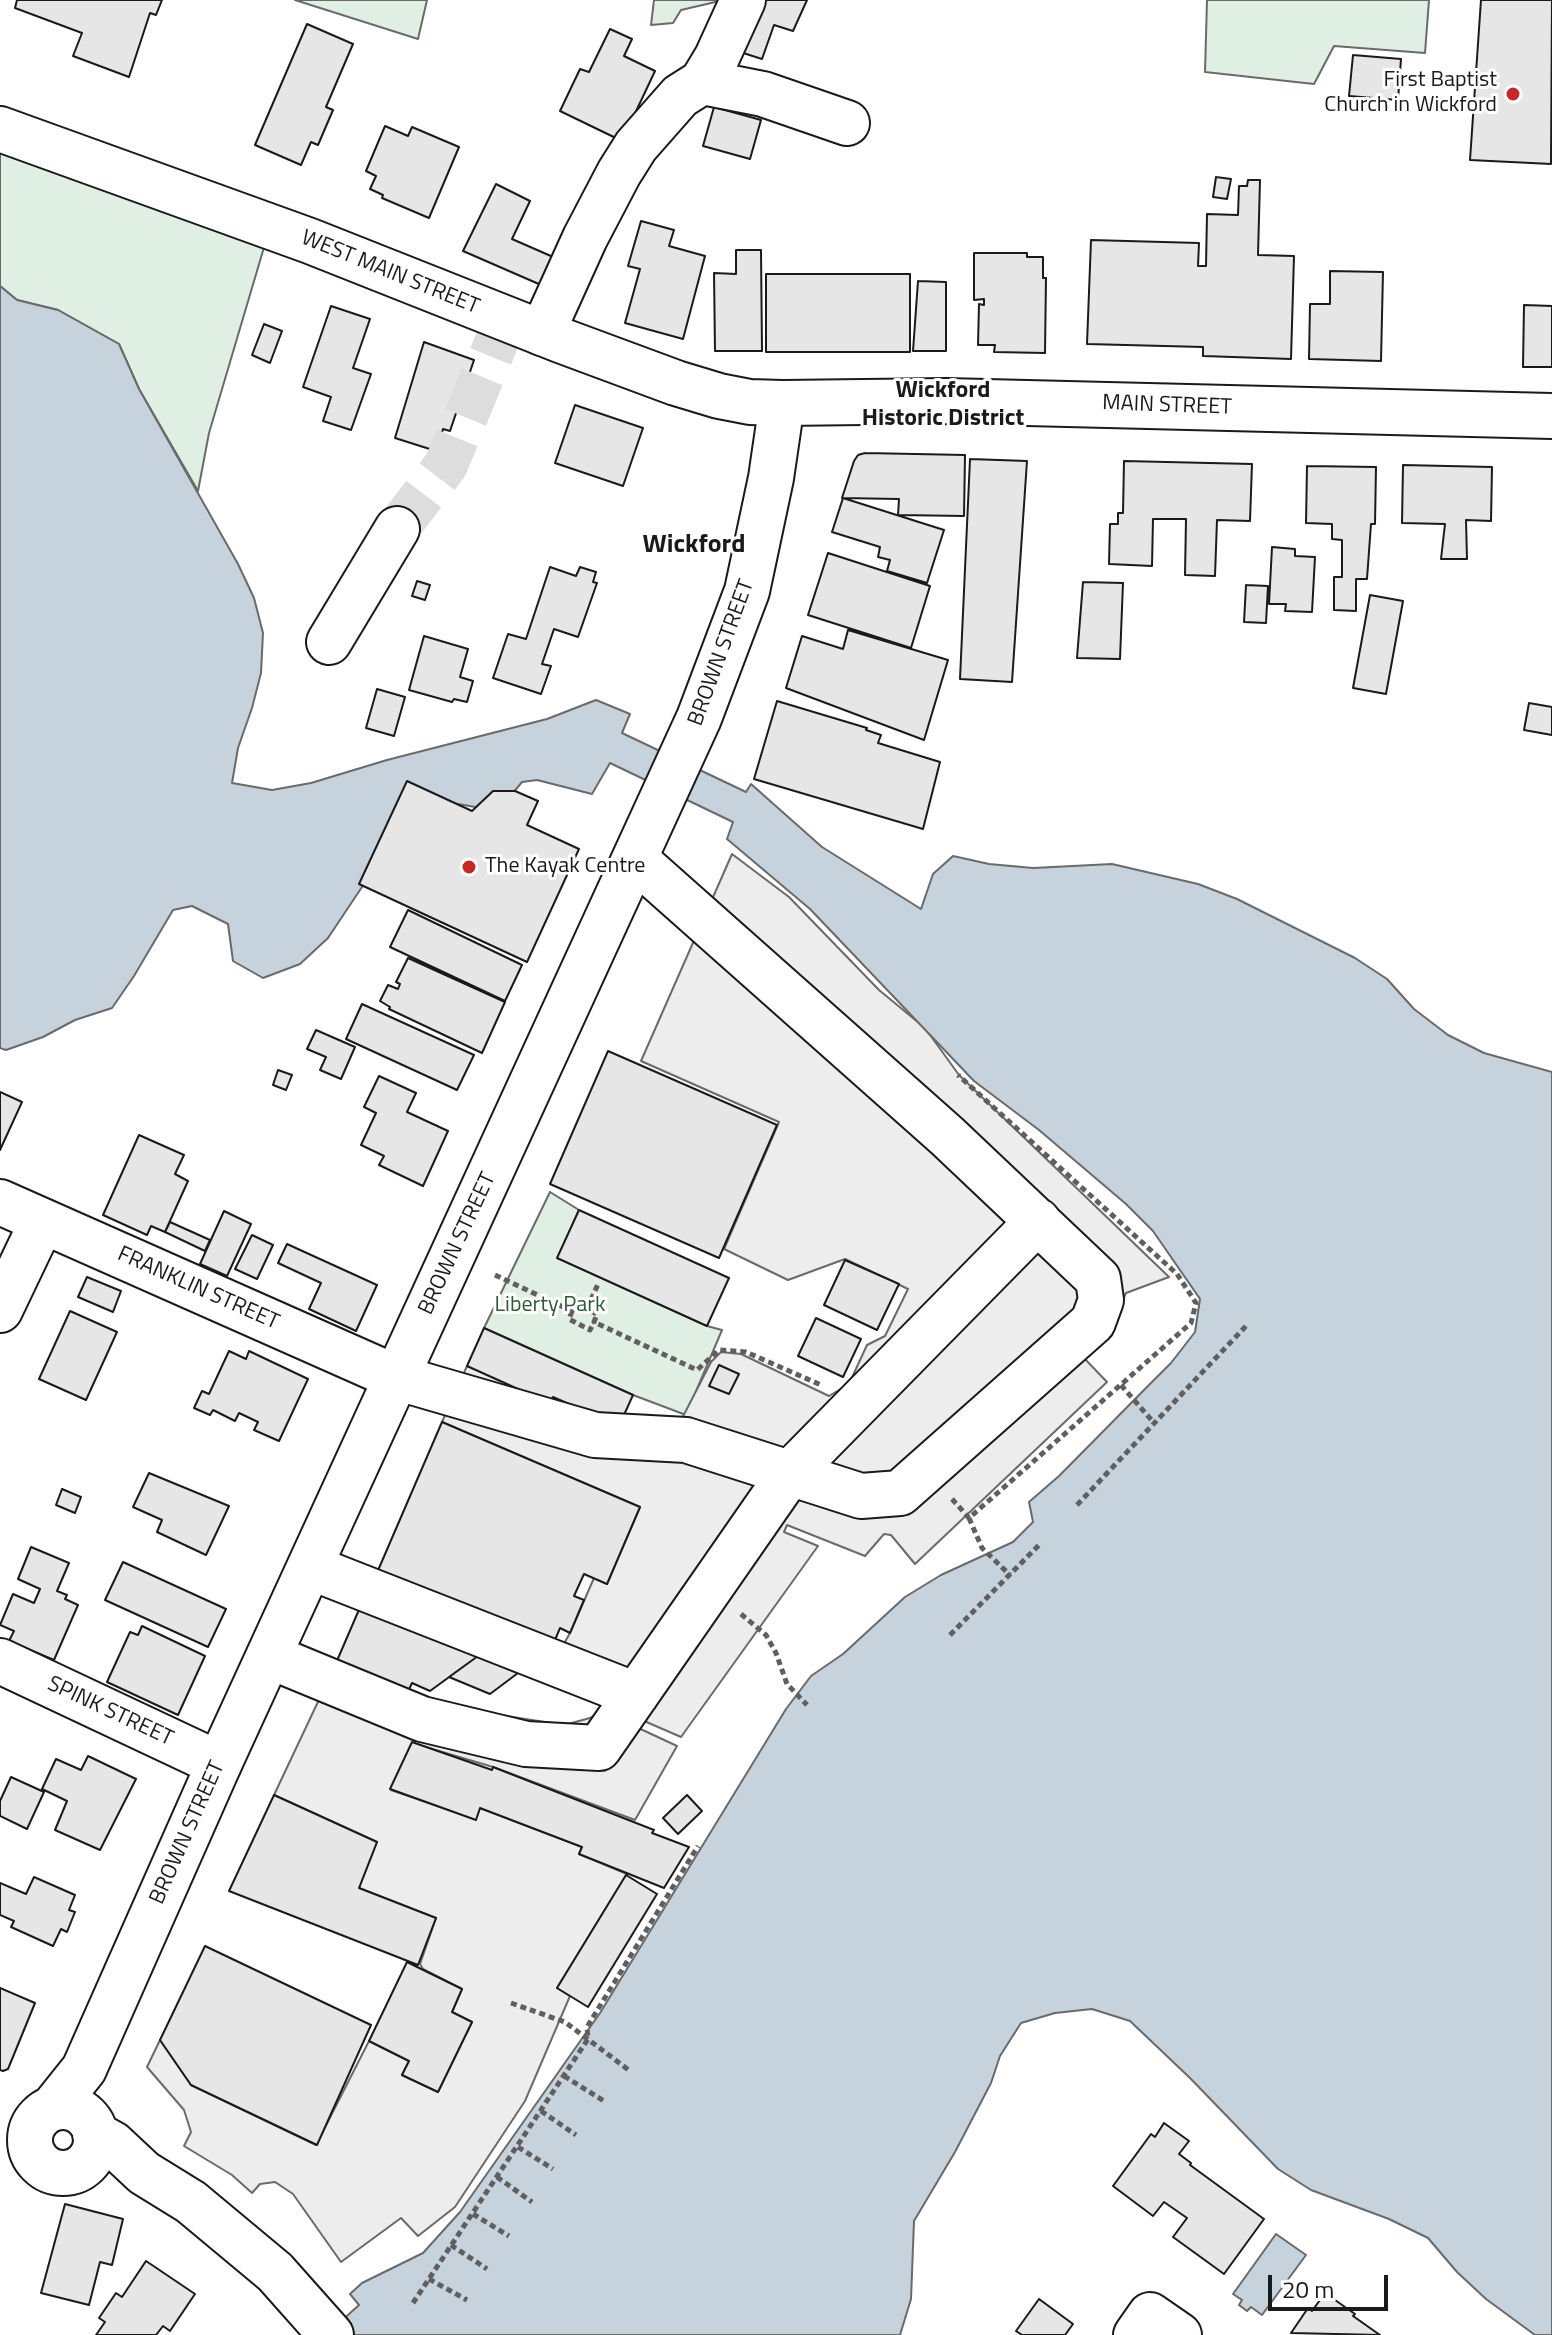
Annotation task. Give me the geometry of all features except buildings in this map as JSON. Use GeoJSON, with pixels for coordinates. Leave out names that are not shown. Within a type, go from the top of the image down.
{"type":"FeatureCollection","features":[{"type":"Feature","properties":{"kind":"main road"},"geometry":{"type":"LineString","coordinates":[[542,333],[585,238],[619,173],[659,119],[680,96],[702,82],[743,0]]}},
{"type":"Feature","properties":{"kind":"main road"},"geometry":{"type":"LineString","coordinates":[[702,82],[763,94],[847,123]]}},
{"type":"Feature","properties":{"kind":"main road","name":"WEST MAIN STREET"},"geometry":{"type":"LineString","coordinates":[[0,129],[310,241],[542,333],[719,396],[750,402],[782,403]]}},
{"type":"Feature","properties":{"kind":"main road","name":"MAIN STREET"},"geometry":{"type":"LineString","coordinates":[[782,403],[961,401],[1552,416]]}},
{"type":"Feature","properties":{"kind":"main road","name":"BROWN STREET"},"geometry":{"type":"LineString","coordinates":[[48,2135],[84,2069],[395,1377],[673,777],[747,591],[771,478],[782,403]]}},
{"type":"Feature","properties":{"kind":"main road"},"geometry":{"type":"LineString","coordinates":[[329,642],[397,529]]}},
{"type":"Feature","properties":{"kind":"main road"},"geometry":{"type":"LineString","coordinates":[[269,1656],[422,1719],[526,1744],[599,1748],[790,1473],[1038,1221],[947,1136],[635,859]]}},
{"type":"Feature","properties":{"kind":"main road","name":"FRANKLIN STREET"},"geometry":{"type":"LineString","coordinates":[[0,1202],[395,1377],[595,1435],[686,1440],[861,1496],[900,1493],[1093,1322],[1101,1300],[1098,1279],[1038,1221]]}},
{"type":"Feature","properties":{"kind":"main road"},"geometry":{"type":"LineString","coordinates":[[0,1310],[42,1222]]}},
{"type":"Feature","properties":{"kind":"main road"},"geometry":{"type":"LineString","coordinates":[[310,1567],[636,1695]]}},
{"type":"Feature","properties":{"kind":"main road","name":"SPINK STREET"},"geometry":{"type":"LineString","coordinates":[[0,1661],[219,1764]]}},
{"type":"Feature","properties":{"kind":"main road"},"geometry":{"type":"LineString","coordinates":[[48,2135],[113,2144],[144,2173],[191,2202],[275,2272],[329,2333]]}},
{"type":"Feature","properties":{"kind":"path"},"geometry":{"type":"LineString","coordinates":[[587,1309],[598,1284]]}},
{"type":"Feature","properties":{"kind":"path"},"geometry":{"type":"LineString","coordinates":[[572,1311],[569,1319],[590,1330],[594,1322]]}},
{"type":"Feature","properties":{"kind":"path"},"geometry":{"type":"LineString","coordinates":[[1077,1505],[1246,1326]]}},
{"type":"Feature","properties":{"kind":"path"},"geometry":{"type":"LineString","coordinates":[[1121,1385],[1154,1423]]}},
{"type":"Feature","properties":{"kind":"path"},"geometry":{"type":"LineString","coordinates":[[969,1518],[982,1548],[1010,1575]]}},
{"type":"Feature","properties":{"kind":"path"},"geometry":{"type":"LineString","coordinates":[[950,1635],[1039,1545]]}},
{"type":"Feature","properties":{"kind":"path"},"geometry":{"type":"LineString","coordinates":[[708,1592],[766,1635],[787,1684],[807,1705]]}},
{"type":"Feature","properties":{"kind":"path"},"geometry":{"type":"LineString","coordinates":[[413,2303],[588,2039],[587,2027],[698,1846]]}},
{"type":"Feature","properties":{"kind":"path"},"geometry":{"type":"LineString","coordinates":[[511,2003],[565,2022],[630,2071]]}},
{"type":"Feature","properties":{"kind":"path"},"geometry":{"type":"LineString","coordinates":[[564,2076],[604,2101]]}},
{"type":"Feature","properties":{"kind":"path"},"geometry":{"type":"LineString","coordinates":[[541,2111],[576,2135]]}},
{"type":"Feature","properties":{"kind":"path"},"geometry":{"type":"LineString","coordinates":[[518,2147],[553,2169]]}},
{"type":"Feature","properties":{"kind":"path"},"geometry":{"type":"LineString","coordinates":[[497,2177],[532,2202]]}},
{"type":"Feature","properties":{"kind":"path"},"geometry":{"type":"LineString","coordinates":[[473,2214],[509,2236]]}},
{"type":"Feature","properties":{"kind":"path"},"geometry":{"type":"LineString","coordinates":[[451,2245],[487,2269]]}},
{"type":"Feature","properties":{"kind":"path"},"geometry":{"type":"LineString","coordinates":[[429,2279],[467,2300]]}},
{"type":"Feature","properties":{"kind":"green space"},"geometry":{"type":"Polygon","coordinates":[[[295,0],[427,0],[418,39],[295,0]]]}},
{"type":"Feature","properties":{"kind":"green space"},"geometry":{"type":"Polygon","coordinates":[[[654,0],[724,0],[681,10],[673,23],[651,25],[654,0]]]}},
{"type":"Feature","properties":{"kind":"green space"},"geometry":{"type":"Polygon","coordinates":[[[1207,0],[1429,0],[1425,53],[1334,46],[1314,84],[1205,72],[1207,0]]]}},
{"type":"Feature","properties":{"kind":"green space"},"geometry":{"type":"Polygon","coordinates":[[[0,145],[265,244],[209,433],[198,491],[139,389],[119,344],[58,310],[17,300],[0,286],[0,145]]]}},
{"type":"Feature","properties":{"kind":"green space","name":"Liberty Park"},"geometry":{"type":"Polygon","coordinates":[[[550,1192],[579,1210],[558,1258],[722,1330],[686,1415],[633,1395],[484,1328],[550,1192]]]}},
{"type":"Feature","properties":{"kind":"shaded area"},"geometry":{"type":"Polygon","coordinates":[[[0,286],[17,300],[58,310],[119,344],[139,389],[254,598],[263,633],[261,673],[238,748],[232,783],[272,790],[311,783],[547,719],[596,700],[630,714],[622,733],[746,792],[751,784],[822,847],[921,909],[933,874],[953,856],[989,864],[1033,868],[1112,864],[1198,884],[1237,899],[1355,958],[1387,979],[1414,1009],[1448,1035],[1484,1053],[1552,1072],[1552,2335],[1535,2335],[1486,2299],[1457,2272],[1428,2238],[1389,2219],[1311,2190],[1278,2169],[1130,2021],[1092,2009],[1055,2013],[1021,2023],[1000,2056],[991,2083],[914,2221],[911,2299],[900,2335],[326,2335],[359,2305],[350,2294],[362,2283],[423,2253],[460,2212],[600,2013],[786,1709],[811,1676],[843,1654],[905,1597],[941,1575],[1013,1542],[1033,1522],[1029,1502],[1059,1476],[1171,1363],[1195,1332],[1200,1299],[1153,1231],[1126,1204],[1039,1130],[974,1081],[810,909],[727,839],[733,822],[610,763],[592,794],[537,780],[522,782],[498,811],[458,804],[374,869],[328,938],[300,964],[263,978],[233,961],[228,924],[192,906],[173,910],[112,1008],[75,1020],[43,1037],[6,1050],[0,1048],[0,286]]]}},
{"type":"Feature","properties":{"kind":"shaded area"},"geometry":{"type":"Polygon","coordinates":[[[732,854],[789,897],[879,990],[925,1028],[959,1075],[1169,1277],[1126,1293],[1116,1315],[1084,1358],[1107,1382],[915,1564],[891,1535],[884,1534],[865,1556],[787,1525],[784,1532],[818,1546],[681,1737],[635,1717],[632,1725],[677,1746],[635,1820],[493,1767],[412,1743],[391,1790],[475,1819],[480,1808],[582,1847],[579,1854],[627,1874],[557,1988],[570,1996],[525,2101],[455,2207],[418,2236],[401,2218],[341,2262],[293,2194],[275,2182],[260,2184],[252,2193],[232,2175],[184,2146],[191,2132],[184,2110],[147,2067],[160,2040],[191,2085],[316,2145],[369,2041],[409,2061],[402,2075],[438,2092],[472,2022],[452,2012],[462,1989],[423,1969],[420,1964],[436,1918],[359,1888],[377,1842],[274,1795],[333,1670],[404,1700],[564,1725],[590,1718],[611,1705],[544,1679],[570,1633],[594,1578],[607,1584],[640,1507],[442,1422],[467,1366],[553,1397],[675,1432],[711,1362],[721,1352],[741,1354],[829,1396],[849,1384],[867,1345],[885,1336],[908,1289],[845,1259],[788,1280],[724,1249],[779,1122],[641,1061],[732,854]]]}},
{"type":"Feature","properties":{"kind":"shaded area"},"geometry":{"type":"Polygon","coordinates":[[[1276,2234],[1306,2255],[1262,2315],[1251,2307],[1247,2311],[1239,2305],[1242,2300],[1233,2294],[1276,2234]]]}},
{"type":"Feature","properties":{"kind":"tunnel"},"geometry":{"type":"LineString","coordinates":[[397,529],[446,465],[506,319]]}},
{"type":"Feature","properties":{"kind":"place","name":"First Baptist Church in Wickford"},"geometry":{"type":"Point","coordinates":[1513,94]}},
{"type":"Feature","properties":{"kind":"place","name":"The Kayak Centre"},"geometry":{"type":"Point","coordinates":[469,867]}},
{"type":"Feature","properties":{"kind":"district","name":"Wickford Historic District"},"geometry":{"type":"Point","coordinates":[943,405]}},
{"type":"Feature","properties":{"kind":"district","name":"Wickford"},"geometry":{"type":"Point","coordinates":[694,546]}}]}
